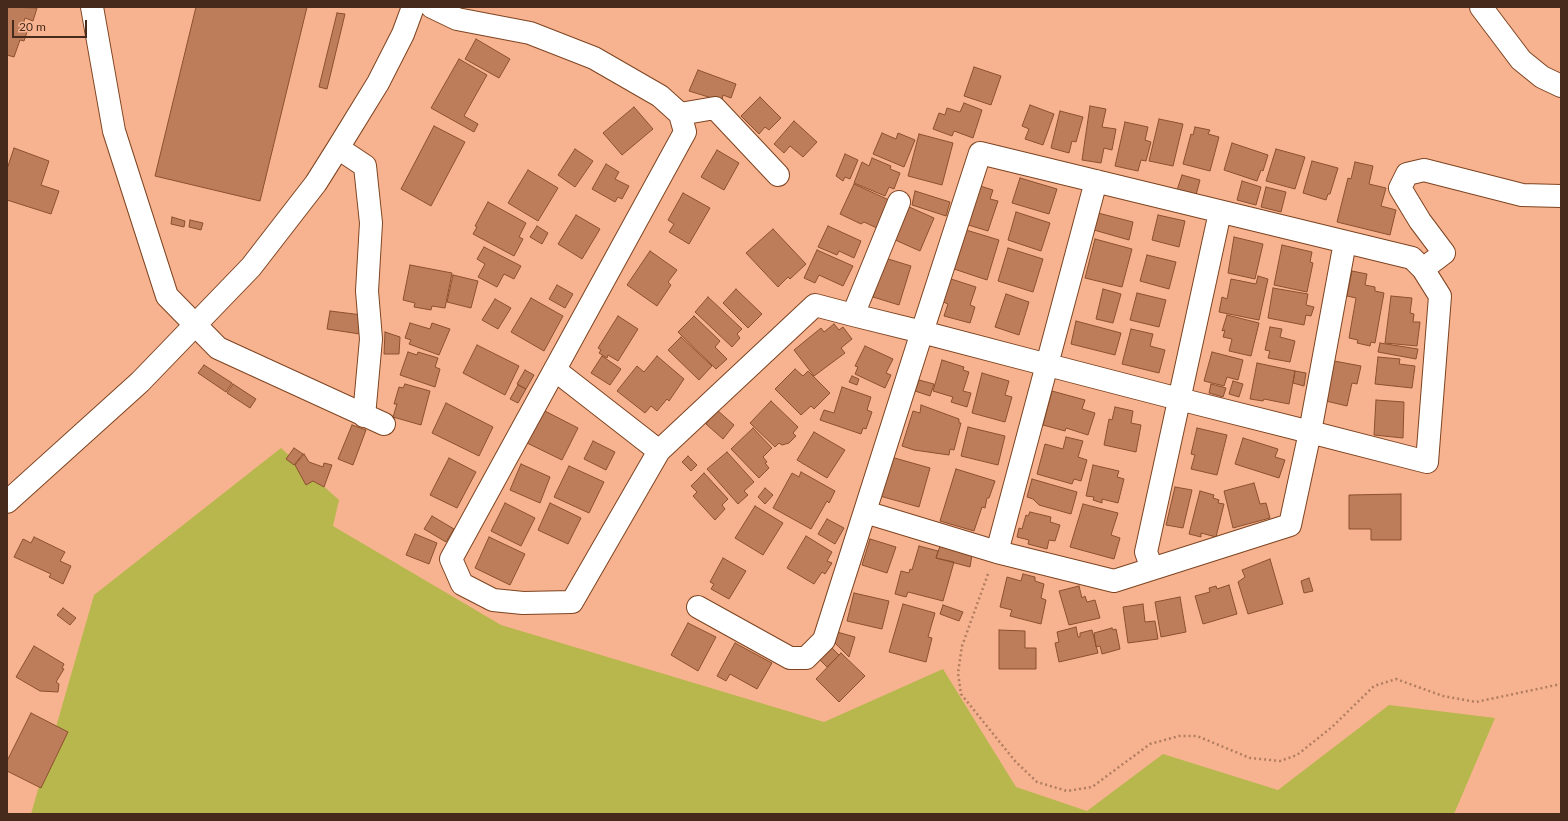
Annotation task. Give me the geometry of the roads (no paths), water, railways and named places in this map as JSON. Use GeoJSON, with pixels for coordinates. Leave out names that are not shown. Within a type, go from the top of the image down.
{"type":"FeatureCollection","features":[{"type":"Feature","properties":{"kind":"street"},"geometry":{"type":"LineString","coordinates":[[92,7],[114,131],[166,296],[218,348],[384,424]]}},
{"type":"Feature","properties":{"kind":"street"},"geometry":{"type":"LineString","coordinates":[[7,502],[140,382],[196,326],[251,267],[316,183],[338,148],[378,83],[403,34],[413,7]]}},
{"type":"Feature","properties":{"kind":"street"},"geometry":{"type":"LineString","coordinates":[[432,7],[457,19],[530,33],[594,58],[660,96],[680,114],[685,132],[451,559],[462,584],[493,600],[523,603],[572,602],[660,451],[815,305],[922,332],[1179,399],[1427,462],[1440,296],[1423,269],[1412,258],[980,153],[922,332],[824,640],[806,658],[790,658],[698,607]]}},
{"type":"Feature","properties":{"kind":"street"},"geometry":{"type":"LineString","coordinates":[[1481,7],[1521,60],[1542,77],[1561,86]]}},
{"type":"Feature","properties":{"kind":"street"},"geometry":{"type":"LineString","coordinates":[[680,114],[715,108],[778,175]]}},
{"type":"Feature","properties":{"kind":"street"},"geometry":{"type":"LineString","coordinates":[[338,148],[365,166],[370,216],[367,291],[371,339],[364,416]]}},
{"type":"Feature","properties":{"kind":"street"},"geometry":{"type":"LineString","coordinates":[[1423,269],[1444,253],[1420,221],[1400,188],[1407,174],[1424,170],[1522,195],[1561,196]]}},
{"type":"Feature","properties":{"kind":"street"},"geometry":{"type":"LineString","coordinates":[[997,552],[1096,181]]}},
{"type":"Feature","properties":{"kind":"street"},"geometry":{"type":"LineString","coordinates":[[853,315],[899,202]]}},
{"type":"Feature","properties":{"kind":"street"},"geometry":{"type":"LineString","coordinates":[[1152,569],[1146,552],[1220,212]]}},
{"type":"Feature","properties":{"kind":"street"},"geometry":{"type":"LineString","coordinates":[[865,512],[997,552],[1114,581],[1290,525],[1310,432],[1345,242]]}},
{"type":"Feature","properties":{"kind":"street"},"geometry":{"type":"LineString","coordinates":[[555,370],[660,451]]}}]}
